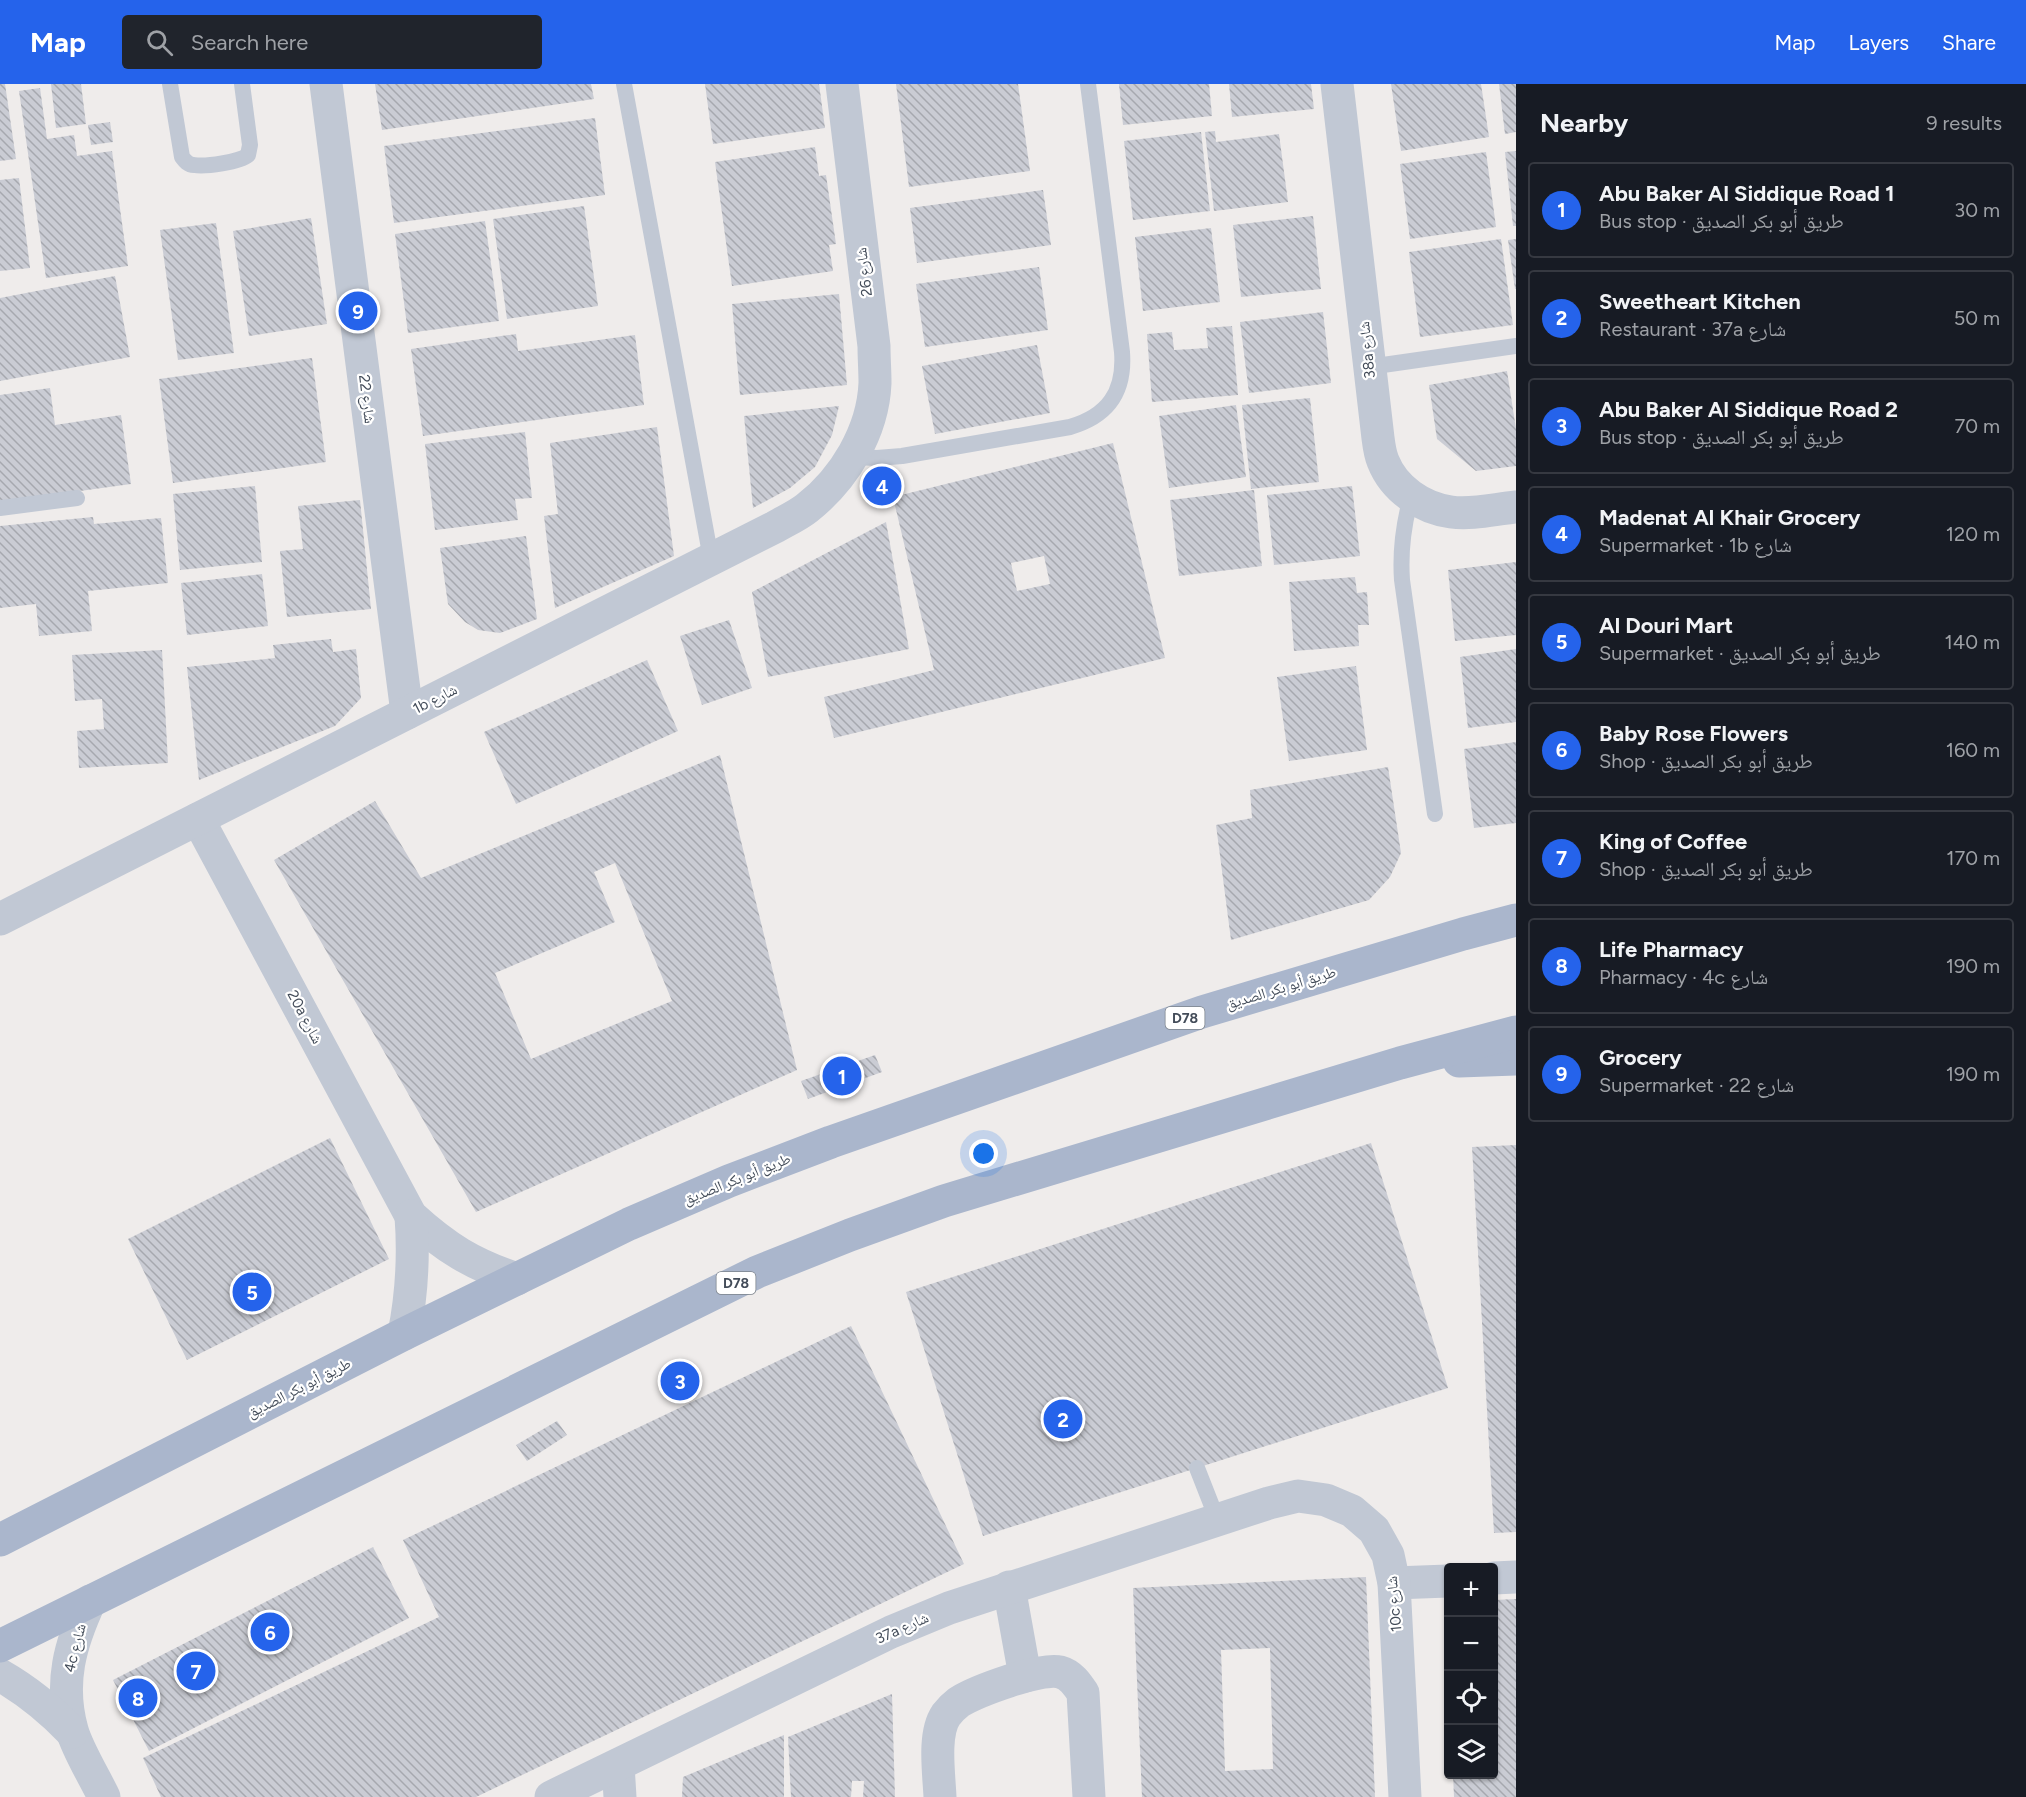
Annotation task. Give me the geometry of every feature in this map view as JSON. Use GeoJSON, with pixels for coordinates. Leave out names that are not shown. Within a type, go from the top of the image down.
{"type":"FeatureCollection","features":[{"type":"Feature","properties":{"kind":"main road","name":"طريق أبو بكر الصديق"},"geometry":{"type":"LineString","coordinates":[[0,1540],[405,1334],[629,1224],[729,1181],[831,1142],[1202,1012],[1516,920]]}},
{"type":"Feature","properties":{"kind":"main road","name":"D78"},"geometry":{"type":"LineString","coordinates":[[0,1646],[757,1272],[944,1201],[1400,1063],[1516,1032]]}},
{"type":"Feature","properties":{"kind":"main road"},"geometry":{"type":"LineString","coordinates":[[1400,1063],[1516,1059]]}},
{"type":"Feature","properties":{"kind":"street","name":"شارع 22"},"geometry":{"type":"LineString","coordinates":[[326,84],[407,713]]}},
{"type":"Feature","properties":{"kind":"street","name":"شارع 26"},"geometry":{"type":"LineString","coordinates":[[842,84],[873,346],[875,385],[868,422],[853,457]]}},
{"type":"Feature","properties":{"kind":"street","name":"38a شارع"},"geometry":{"type":"LineString","coordinates":[[1337,84],[1369,367],[1383,461],[1394,481],[1411,497],[1431,508],[1452,512],[1516,507]]}},
{"type":"Feature","properties":{"kind":"street","name":"1b شارع"},"geometry":{"type":"LineString","coordinates":[[0,919],[775,527],[806,509],[832,486],[853,457]]}},
{"type":"Feature","properties":{"kind":"street","name":"20a شارع"},"geometry":{"type":"LineString","coordinates":[[198,819],[411,1216],[460,1256],[517,1279]]}},
{"type":"Feature","properties":{"kind":"street","name":"20a شارع"},"geometry":{"type":"LineString","coordinates":[[405,1334],[413,1275],[411,1216]]}},
{"type":"Feature","properties":{"kind":"street","name":"10c شارع"},"geometry":{"type":"LineString","coordinates":[[1269,1503],[1298,1496],[1326,1500],[1352,1511],[1374,1530],[1388,1555],[1394,1584],[1405,1797]]}},
{"type":"Feature","properties":{"kind":"street","name":"37a شارع"},"geometry":{"type":"LineString","coordinates":[[551,1797],[891,1632],[949,1608],[1269,1503]]}},
{"type":"Feature","properties":{"kind":"street"},"geometry":{"type":"LineString","coordinates":[[1498,1578],[1516,1577]]}},
{"type":"Feature","properties":{"kind":"street"},"geometry":{"type":"LineString","coordinates":[[1394,1584],[1444,1581]]}},
{"type":"Feature","properties":{"kind":"street"},"geometry":{"type":"LineString","coordinates":[[1009,1587],[1025,1676]]}},
{"type":"Feature","properties":{"kind":"street","name":"4c شارع"},"geometry":{"type":"LineString","coordinates":[[90,1601],[76,1632],[67,1664],[66,1699],[72,1732],[104,1797]]}},
{"type":"Feature","properties":{"kind":"street"},"geometry":{"type":"LineString","coordinates":[[940,1797],[939,1734],[945,1716],[958,1703],[1025,1676],[1048,1670],[1062,1672],[1075,1681],[1083,1693],[1089,1797]]}},
{"type":"Feature","properties":{"kind":"street","name":"4c شارع"},"geometry":{"type":"LineString","coordinates":[[0,1675],[25,1689],[50,1709],[72,1732]]}},
{"type":"Feature","properties":{"kind":"street"},"geometry":{"type":"LineString","coordinates":[[618,1765],[620,1797]]}},
{"type":"Feature","properties":{"kind":"lane"},"geometry":{"type":"LineString","coordinates":[[170,84],[182,157],[194,166],[238,160],[248,155],[250,145],[242,84]]}},
{"type":"Feature","properties":{"kind":"lane"},"geometry":{"type":"LineString","coordinates":[[624,84],[711,559]]}},
{"type":"Feature","properties":{"kind":"lane"},"geometry":{"type":"LineString","coordinates":[[853,457],[902,456],[1070,427],[1094,418],[1113,400],[1124,369],[1088,84]]}},
{"type":"Feature","properties":{"kind":"lane"},"geometry":{"type":"LineString","coordinates":[[1369,367],[1516,346]]}},
{"type":"Feature","properties":{"kind":"lane"},"geometry":{"type":"LineString","coordinates":[[1411,497],[1403,524],[1400,552],[1402,580],[1435,814]]}},
{"type":"Feature","properties":{"kind":"lane"},"geometry":{"type":"LineString","coordinates":[[0,508],[77,498]]}},
{"type":"Feature","properties":{"kind":"lane"},"geometry":{"type":"LineString","coordinates":[[1197,1468],[1217,1519]]}},
{"type":"Feature","properties":{"kind":"building"},"geometry":{"type":"Polygon","coordinates":[[[0,84],[5,84],[16,159],[0,161],[0,84]]]}},
{"type":"Feature","properties":{"kind":"building"},"geometry":{"type":"Polygon","coordinates":[[[51,84],[81,84],[86,124],[56,128],[51,84]]]}},
{"type":"Feature","properties":{"kind":"building"},"geometry":{"type":"Polygon","coordinates":[[[375,84],[591,84],[594,99],[382,130],[375,84]]]}},
{"type":"Feature","properties":{"kind":"building"},"geometry":{"type":"Polygon","coordinates":[[[705,84],[819,84],[825,128],[713,144],[705,84]]]}},
{"type":"Feature","properties":{"kind":"building"},"geometry":{"type":"Polygon","coordinates":[[[896,84],[1018,84],[1030,171],[909,187],[896,84]]]}},
{"type":"Feature","properties":{"kind":"building"},"geometry":{"type":"Polygon","coordinates":[[[1119,84],[1209,84],[1212,116],[1123,125],[1119,84]]]}},
{"type":"Feature","properties":{"kind":"building"},"geometry":{"type":"Polygon","coordinates":[[[1229,84],[1311,84],[1314,109],[1232,117],[1229,84]]]}},
{"type":"Feature","properties":{"kind":"building"},"geometry":{"type":"Polygon","coordinates":[[[1391,84],[1481,84],[1489,137],[1401,151],[1391,84]]]}},
{"type":"Feature","properties":{"kind":"building"},"geometry":{"type":"Polygon","coordinates":[[[1499,84],[1516,84],[1516,132],[1505,134],[1499,84]]]}},
{"type":"Feature","properties":{"kind":"building"},"geometry":{"type":"Polygon","coordinates":[[[40,88],[47,139],[74,135],[77,156],[112,151],[128,266],[46,278],[19,91],[40,88]]]}},
{"type":"Feature","properties":{"kind":"building"},"geometry":{"type":"Polygon","coordinates":[[[595,118],[605,195],[394,223],[384,146],[595,118]]]}},
{"type":"Feature","properties":{"kind":"building"},"geometry":{"type":"Polygon","coordinates":[[[110,122],[113,142],[91,145],[88,125],[110,122]]]}},
{"type":"Feature","properties":{"kind":"building"},"geometry":{"type":"Polygon","coordinates":[[[1215,131],[1216,142],[1279,134],[1288,202],[1214,211],[1205,132],[1215,131]]]}},
{"type":"Feature","properties":{"kind":"building"},"geometry":{"type":"Polygon","coordinates":[[[1201,132],[1210,211],[1133,220],[1124,141],[1201,132]]]}},
{"type":"Feature","properties":{"kind":"building"},"geometry":{"type":"Polygon","coordinates":[[[815,147],[819,176],[826,175],[836,244],[829,245],[833,271],[732,286],[715,162],[815,147]]]}},
{"type":"Feature","properties":{"kind":"building"},"geometry":{"type":"Polygon","coordinates":[[[1516,151],[1516,226],[1513,226],[1505,152],[1516,151]]]}},
{"type":"Feature","properties":{"kind":"building"},"geometry":{"type":"Polygon","coordinates":[[[1486,152],[1496,227],[1410,239],[1400,164],[1486,152]]]}},
{"type":"Feature","properties":{"kind":"building"},"geometry":{"type":"Polygon","coordinates":[[[19,178],[30,268],[0,271],[0,180],[19,178]]]}},
{"type":"Feature","properties":{"kind":"building"},"geometry":{"type":"Polygon","coordinates":[[[1043,190],[1051,245],[917,263],[910,208],[1043,190]]]}},
{"type":"Feature","properties":{"kind":"building"},"geometry":{"type":"Polygon","coordinates":[[[584,206],[598,306],[507,319],[493,219],[584,206]]]}},
{"type":"Feature","properties":{"kind":"building"},"geometry":{"type":"Polygon","coordinates":[[[1313,216],[1321,289],[1241,297],[1233,225],[1313,216]]]}},
{"type":"Feature","properties":{"kind":"building"},"geometry":{"type":"Polygon","coordinates":[[[311,218],[327,324],[249,336],[233,231],[311,218]]]}},
{"type":"Feature","properties":{"kind":"building"},"geometry":{"type":"Polygon","coordinates":[[[485,221],[499,321],[408,333],[395,234],[485,221]]]}},
{"type":"Feature","properties":{"kind":"building"},"geometry":{"type":"Polygon","coordinates":[[[216,223],[234,353],[178,360],[160,230],[216,223]]]}},
{"type":"Feature","properties":{"kind":"building"},"geometry":{"type":"Polygon","coordinates":[[[1211,228],[1220,302],[1143,311],[1135,237],[1211,228]]]}},
{"type":"Feature","properties":{"kind":"building"},"geometry":{"type":"Polygon","coordinates":[[[1501,239],[1513,325],[1420,337],[1409,252],[1501,239]]]}},
{"type":"Feature","properties":{"kind":"building"},"geometry":{"type":"Polygon","coordinates":[[[1516,239],[1516,289],[1515,289],[1508,240],[1516,239]]]}},
{"type":"Feature","properties":{"kind":"building"},"geometry":{"type":"Polygon","coordinates":[[[1039,267],[1048,330],[925,347],[916,284],[1039,267]]]}},
{"type":"Feature","properties":{"kind":"building"},"geometry":{"type":"Polygon","coordinates":[[[115,276],[130,357],[0,381],[0,298],[115,276]]]}},
{"type":"Feature","properties":{"kind":"building"},"geometry":{"type":"Polygon","coordinates":[[[839,294],[847,385],[740,395],[732,304],[839,294]]]}},
{"type":"Feature","properties":{"kind":"building"},"geometry":{"type":"Polygon","coordinates":[[[1323,312],[1331,383],[1249,393],[1240,322],[1323,312]]]}},
{"type":"Feature","properties":{"kind":"building"},"geometry":{"type":"Polygon","coordinates":[[[1232,326],[1238,395],[1152,402],[1147,334],[1172,332],[1174,350],[1208,348],[1206,328],[1232,326]]]}},
{"type":"Feature","properties":{"kind":"building"},"geometry":{"type":"Polygon","coordinates":[[[516,334],[518,351],[635,335],[644,405],[423,436],[411,349],[516,334]]]}},
{"type":"Feature","properties":{"kind":"building"},"geometry":{"type":"Polygon","coordinates":[[[1037,345],[1050,413],[935,434],[922,366],[1037,345]]]}},
{"type":"Feature","properties":{"kind":"building"},"geometry":{"type":"Polygon","coordinates":[[[312,358],[326,462],[173,483],[159,379],[312,358]]]}},
{"type":"Feature","properties":{"kind":"building"},"geometry":{"type":"Polygon","coordinates":[[[1507,371],[1516,429],[1516,466],[1476,471],[1437,439],[1429,385],[1507,371]]]}},
{"type":"Feature","properties":{"kind":"building"},"geometry":{"type":"Polygon","coordinates":[[[50,388],[55,425],[121,415],[131,484],[0,502],[0,395],[50,388]]]}},
{"type":"Feature","properties":{"kind":"building"},"geometry":{"type":"Polygon","coordinates":[[[1310,398],[1319,482],[1251,489],[1242,405],[1310,398]]]}},
{"type":"Feature","properties":{"kind":"building"},"geometry":{"type":"Polygon","coordinates":[[[1236,405],[1246,477],[1169,488],[1159,416],[1236,405]]]}},
{"type":"Feature","properties":{"kind":"building"},"geometry":{"type":"Polygon","coordinates":[[[839,406],[832,435],[815,467],[790,488],[753,508],[744,416],[839,406]]]}},
{"type":"Feature","properties":{"kind":"building"},"geometry":{"type":"Polygon","coordinates":[[[657,427],[674,556],[555,608],[544,516],[558,514],[550,443],[657,427]]]}},
{"type":"Feature","properties":{"kind":"building"},"geometry":{"type":"Polygon","coordinates":[[[525,432],[532,498],[515,499],[518,520],[435,530],[425,444],[525,432]]]}},
{"type":"Feature","properties":{"kind":"building"},"geometry":{"type":"Polygon","coordinates":[[[1113,443],[1165,658],[834,738],[824,697],[934,670],[893,497],[1113,443]],[[1044,556],[1011,563],[1017,591],[1050,584],[1044,556]]]}},
{"type":"Feature","properties":{"kind":"building"},"geometry":{"type":"Polygon","coordinates":[[[255,486],[262,562],[180,570],[173,494],[255,486]]]}},
{"type":"Feature","properties":{"kind":"building"},"geometry":{"type":"Polygon","coordinates":[[[1352,486],[1360,556],[1274,565],[1267,495],[1352,486]]]}},
{"type":"Feature","properties":{"kind":"building"},"geometry":{"type":"Polygon","coordinates":[[[1254,490],[1262,566],[1179,576],[1170,500],[1254,490]]]}},
{"type":"Feature","properties":{"kind":"building"},"geometry":{"type":"Polygon","coordinates":[[[360,500],[371,609],[287,617],[280,551],[303,549],[298,506],[360,500]]]}},
{"type":"Feature","properties":{"kind":"building"},"geometry":{"type":"Polygon","coordinates":[[[93,517],[94,524],[161,518],[168,583],[88,591],[92,631],[39,636],[36,604],[0,608],[0,526],[93,517]]]}},
{"type":"Feature","properties":{"kind":"building"},"geometry":{"type":"Polygon","coordinates":[[[886,522],[909,649],[768,677],[752,592],[886,522]]]}},
{"type":"Feature","properties":{"kind":"building"},"geometry":{"type":"Polygon","coordinates":[[[526,536],[537,619],[500,633],[478,630],[465,622],[448,604],[440,548],[526,536]]]}},
{"type":"Feature","properties":{"kind":"building"},"geometry":{"type":"Polygon","coordinates":[[[1516,562],[1516,635],[1455,641],[1448,570],[1516,562]]]}},
{"type":"Feature","properties":{"kind":"building"},"geometry":{"type":"Polygon","coordinates":[[[262,574],[268,626],[187,635],[181,583],[262,574]]]}},
{"type":"Feature","properties":{"kind":"building"},"geometry":{"type":"Polygon","coordinates":[[[1355,577],[1357,593],[1367,592],[1369,625],[1358,625],[1359,646],[1294,651],[1289,582],[1355,577]]]}},
{"type":"Feature","properties":{"kind":"building"},"geometry":{"type":"Polygon","coordinates":[[[729,620],[752,688],[702,705],[680,636],[729,620]]]}},
{"type":"Feature","properties":{"kind":"building"},"geometry":{"type":"Polygon","coordinates":[[[331,639],[333,652],[356,649],[361,698],[335,726],[199,780],[187,667],[275,658],[273,645],[331,639]]]}},
{"type":"Feature","properties":{"kind":"building"},"geometry":{"type":"Polygon","coordinates":[[[1516,649],[1516,722],[1468,728],[1460,657],[1516,649]]]}},
{"type":"Feature","properties":{"kind":"building"},"geometry":{"type":"Polygon","coordinates":[[[162,650],[168,763],[79,768],[77,731],[104,729],[102,699],[75,701],[72,655],[162,650]]]}},
{"type":"Feature","properties":{"kind":"building"},"geometry":{"type":"Polygon","coordinates":[[[647,660],[678,731],[516,804],[484,732],[647,660]]]}},
{"type":"Feature","properties":{"kind":"building"},"geometry":{"type":"Polygon","coordinates":[[[1356,666],[1367,750],[1289,761],[1277,677],[1356,666]]]}},
{"type":"Feature","properties":{"kind":"building"},"geometry":{"type":"Polygon","coordinates":[[[1516,742],[1516,823],[1474,828],[1464,749],[1516,742]]]}},
{"type":"Feature","properties":{"kind":"building"},"geometry":{"type":"Polygon","coordinates":[[[720,755],[797,1070],[476,1212],[274,860],[375,801],[421,878],[720,755]],[[615,863],[594,872],[615,922],[495,973],[531,1059],[672,1001],[615,863]]]}},
{"type":"Feature","properties":{"kind":"building"},"geometry":{"type":"Polygon","coordinates":[[[1388,767],[1401,853],[1390,877],[1369,900],[1231,940],[1216,825],[1252,818],[1250,790],[1388,767]]]}},
{"type":"Feature","properties":{"kind":"building"},"geometry":{"type":"Polygon","coordinates":[[[875,1055],[882,1072],[808,1099],[801,1081],[875,1055]]]}},
{"type":"Feature","properties":{"kind":"building"},"geometry":{"type":"Polygon","coordinates":[[[330,1138],[389,1259],[187,1360],[128,1239],[330,1138]]]}},
{"type":"Feature","properties":{"kind":"building"},"geometry":{"type":"Polygon","coordinates":[[[1371,1143],[1448,1388],[983,1536],[906,1292],[1371,1143]]]}},
{"type":"Feature","properties":{"kind":"building"},"geometry":{"type":"Polygon","coordinates":[[[1516,1145],[1516,1532],[1494,1533],[1472,1147],[1516,1145]]]}},
{"type":"Feature","properties":{"kind":"building"},"geometry":{"type":"Polygon","coordinates":[[[851,1326],[964,1564],[476,1797],[161,1797],[143,1758],[439,1617],[403,1540],[851,1326]]]}},
{"type":"Feature","properties":{"kind":"building"},"geometry":{"type":"Polygon","coordinates":[[[557,1421],[567,1435],[527,1461],[516,1445],[557,1421]]]}},
{"type":"Feature","properties":{"kind":"building"},"geometry":{"type":"Polygon","coordinates":[[[373,1547],[409,1618],[149,1751],[113,1680],[373,1547]]]}},
{"type":"Feature","properties":{"kind":"building"},"geometry":{"type":"Polygon","coordinates":[[[1366,1577],[1375,1797],[1142,1797],[1133,1588],[1366,1577]],[[1270,1648],[1221,1650],[1225,1771],[1273,1769],[1270,1648]]]}},
{"type":"Feature","properties":{"kind":"building"},"geometry":{"type":"Polygon","coordinates":[[[1516,1599],[1516,1797],[1454,1797],[1453,1779],[1498,1779],[1498,1600],[1516,1599]]]}},
{"type":"Feature","properties":{"kind":"building"},"geometry":{"type":"Polygon","coordinates":[[[892,1694],[895,1797],[863,1797],[864,1781],[852,1781],[851,1797],[791,1797],[788,1737],[892,1694]]]}},
{"type":"Feature","properties":{"kind":"building"},"geometry":{"type":"Polygon","coordinates":[[[784,1735],[784,1797],[682,1797],[683,1777],[784,1735]]]}},
{"type":"Feature","properties":{"kind":"place","name":"Grocery"},"geometry":{"type":"Point","coordinates":[358,311]}},
{"type":"Feature","properties":{"kind":"place","name":"Madenat Al Khair Grocery"},"geometry":{"type":"Point","coordinates":[882,486]}},
{"type":"Feature","properties":{"kind":"place","name":"Abu Baker Al Siddique Road 1"},"geometry":{"type":"Point","coordinates":[842,1076]}},
{"type":"Feature","properties":{"kind":"place","name":"Al Douri Mart"},"geometry":{"type":"Point","coordinates":[252,1292]}},
{"type":"Feature","properties":{"kind":"place","name":"Abu Baker Al Siddique Road 2"},"geometry":{"type":"Point","coordinates":[680,1381]}},
{"type":"Feature","properties":{"kind":"place","name":"Sweetheart Kitchen"},"geometry":{"type":"Point","coordinates":[1063,1419]}},
{"type":"Feature","properties":{"kind":"place","name":"Baby Rose Flowers"},"geometry":{"type":"Point","coordinates":[270,1632]}},
{"type":"Feature","properties":{"kind":"place","name":"King of Coffee"},"geometry":{"type":"Point","coordinates":[196,1671]}},
{"type":"Feature","properties":{"kind":"place","name":"Life Pharmacy"},"geometry":{"type":"Point","coordinates":[138,1698]}}]}
